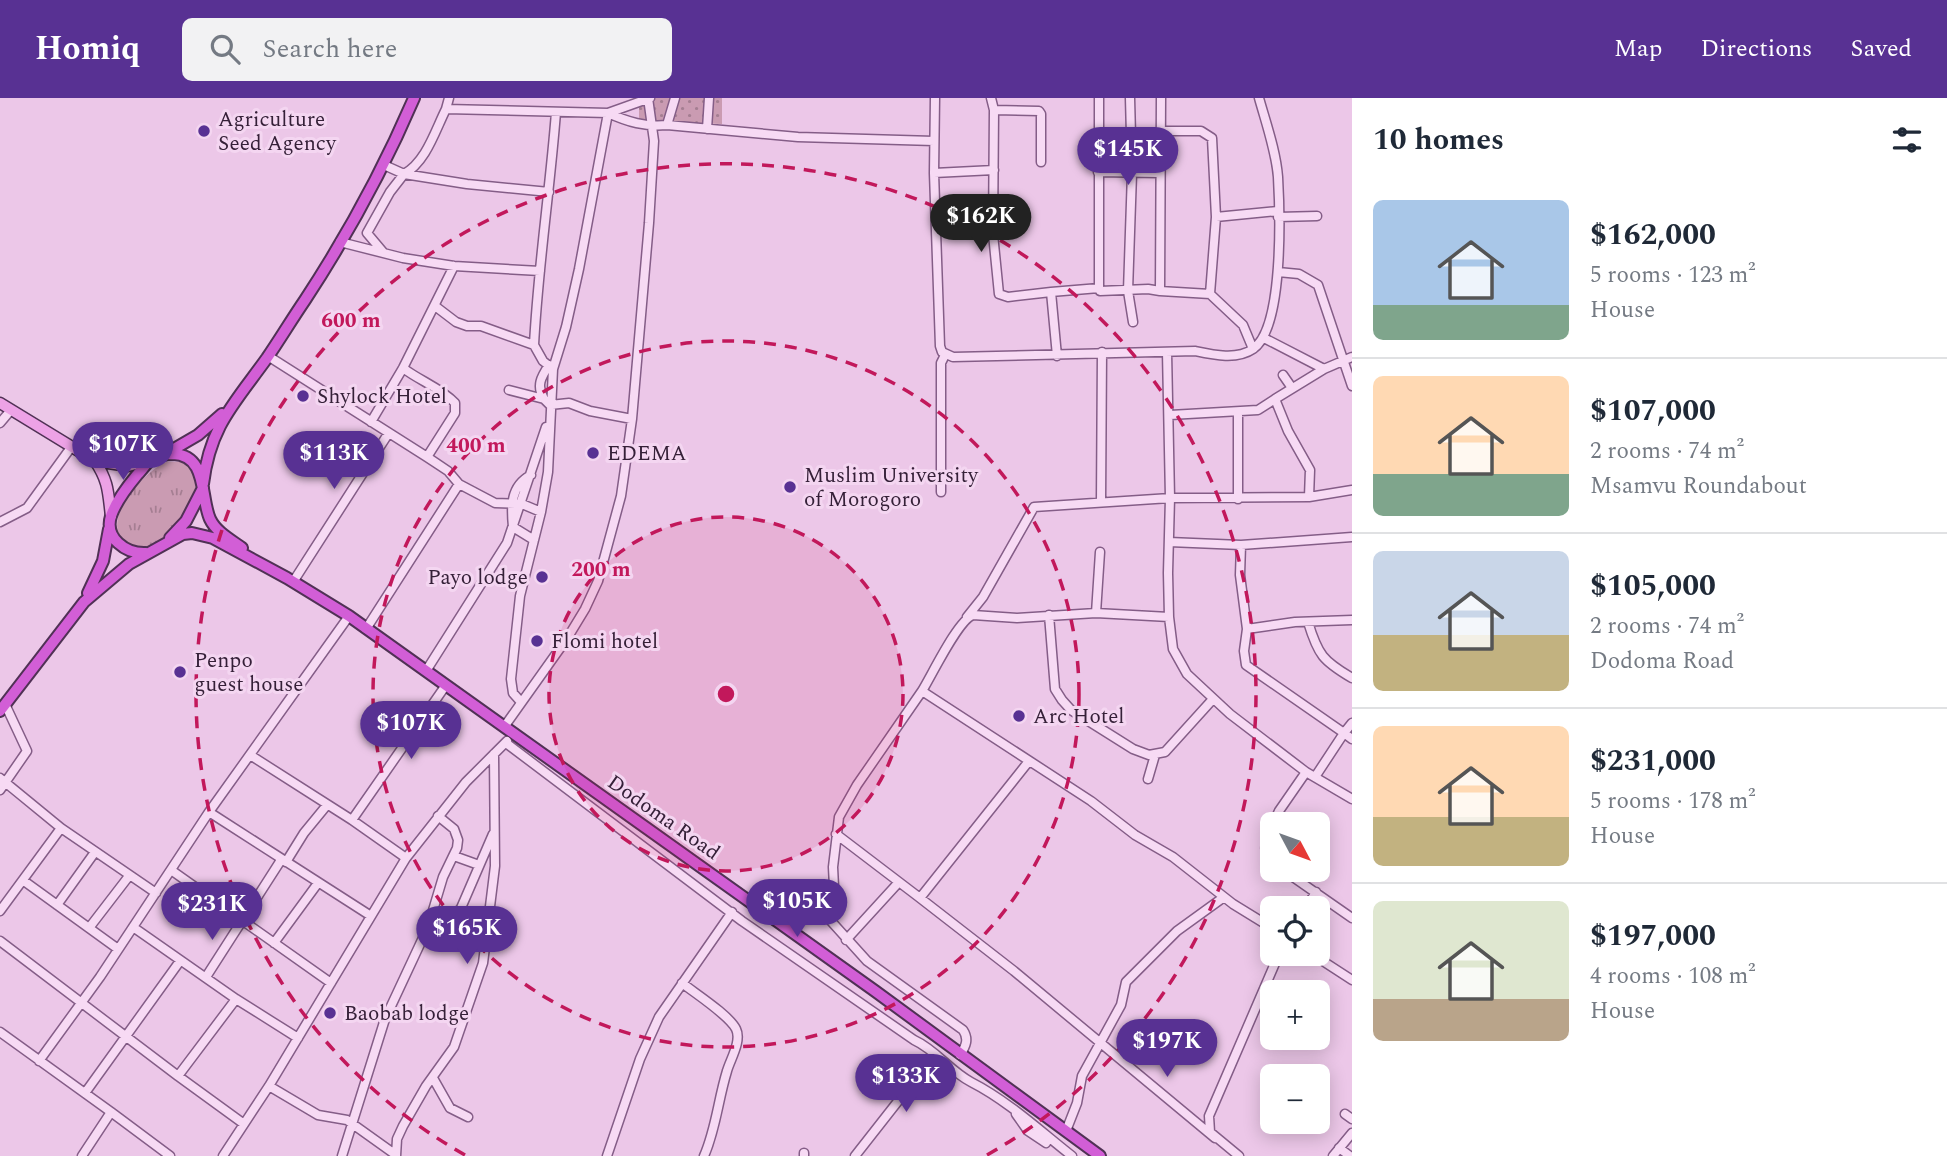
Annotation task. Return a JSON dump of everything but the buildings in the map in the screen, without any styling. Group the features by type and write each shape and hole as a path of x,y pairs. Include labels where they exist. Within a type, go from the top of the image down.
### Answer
{"highway":[{"path":"83,602 103,561 111,520 124,491 155,458 198,435 229,407 268,356 340,242 384,165 414,98"},
{"path":"2,707 83,602 115,574 160,547 186,521 203,486 209,447 229,407"},
{"path":"155,458 175,454 188,459 197,467 203,486"},
{"name":"Dodoma Road","path":"203,486 210,519 218,529 268,567"},
{"path":"111,520 114,537 122,547 136,553 149,553"},
{"name":"Dodoma Road","path":"160,547 183,534 205,535 268,567 349,617 1100,1156"}],"main road":[{"path":"0,403 95,461 128,466 155,458"},
{"path":"95,461 109,490 111,520"}],"street":[{"path":"383,252 367,233 390,192 404,174 413,169 422,158 450,98"},
{"path":"446,109 608,113 648,98 654,126 649,223 632,419 621,496 598,581 568,637 504,727"},
{"path":"667,125 675,98"},
{"path":"707,129 709,98"},
{"path":"935,98 934,173 940,346 946,355 953,357 1195,351 1219,356 1235,355 1253,349 1265,338 1278,272 1278,175 1259,98"},
{"path":"991,98 994,110 993,234 999,294 1008,297 1099,288 1100,291 1148,289 1210,294 1243,325 1253,349"},
{"path":"1099,98 1099,288"},
{"path":"1130,98 1132,173 1128,291 1133,322"},
{"path":"1160,291 1161,98"},
{"path":"994,110 1039,111 1041,162"},
{"path":"534,345 542,230 549,192 556,112"},
{"path":"608,113 628,122 654,126 798,137 934,141"},
{"path":"521,702 513,693 511,679 520,596 548,472 550,416 547,402 551,367 566,327 579,270 608,113"},
{"path":"1160,131 1201,131 1211,135 1216,217 1210,294"},
{"path":"384,165 404,174 467,184 549,192"},
{"path":"934,173 994,170"},
{"path":"1098,172 1160,173"},
{"path":"1216,217 1278,214 1317,216"},
{"path":"340,242 454,266 540,271"},
{"path":"371,422 403,368 454,266"},
{"path":"1278,272 1299,274 1318,285 1348,358 1352,386"},
{"path":"1051,292 1057,356"},
{"path":"435,306 456,322 467,326 481,326 534,345 551,367"},
{"path":"1265,338 1324,369"},
{"path":"1101,501 1102,352"},
{"path":"1167,352 1170,415 1169,617 1173,649 1186,674 1213,699 1306,772 1352,799"},
{"path":"941,492 941,363 946,355"},
{"path":"268,356 427,457 447,471 459,484 495,503 522,504 541,512"},
{"path":"1170,415 1258,410 1324,369 1348,358"},
{"path":"547,402 539,392 540,379 551,367"},
{"path":"403,368 444,392 456,403 455,413 427,457"},
{"path":"1283,375 1292,388"},
{"path":"509,390 547,402 569,403 590,411 632,419"},
{"path":"1275,399 1288,431 1310,470 1309,497"},
{"path":"0,423 12,410"},
{"path":"1237,499 1238,413"},
{"path":"426,671 507,543 550,416"},
{"path":"293,582 388,433"},
{"path":"0,522 27,508 72,446"},
{"path":"513,527 511,503 517,488 531,475"},
{"path":"366,629 459,484"},
{"path":"960,1055 966,1045 967,1035 963,1030 867,961 830,920 835,880 833,867 836,834 839,817 846,802 922,691 958,627 983,597 1034,506 1170,498 1309,497 1352,489"},
{"path":"513,527 534,540"},
{"path":"1170,542 1241,545 1352,537"},
{"path":"1241,545 1240,575 1247,629 1244,651 1247,665 1352,739"},
{"path":"1096,613 1100,552"},
{"path":"967,617 1017,618 1096,613 1169,617"},
{"path":"1049,615 1055,689 1071,710 1124,744 1142,753 1155,755 1165,752 1213,699"},
{"path":"39,1060 134,927 209,812 349,617"},
{"path":"1247,629 1352,620"},
{"path":"1308,622 1320,654 1352,678"},
{"path":"352,820 446,685"},
{"path":"922,691 1091,801 1135,835 1173,857 1224,897 1260,920"},
{"path":"0,790 3,779 27,751 2,707"},
{"path":"1315,777 1352,723"},
{"path":"223,1156 269,1086 406,858 466,782 514,734"},
{"path":"506,743 732,912 972,1082 1013,1108 1072,1156"},
{"path":"397,1156 398,1135 458,1038 483,963 495,869 494,754"},
{"path":"250,755 406,858"},
{"path":"1148,779 1155,755"},
{"path":"920,898 1029,761"},
{"path":"1279,812 1306,772"},
{"path":"3,779 61,828 156,893"},
{"path":"206,977 283,861 327,805"},
{"path":"209,812 371,916"},
{"path":"342,1156 383,1026 432,916 443,877 454,856 458,840 454,830 438,816"},
{"path":"0,911 61,828"},
{"path":"419,943 443,927 461,908 495,828"},
{"path":"836,834 1100,1042 1238,1156"},
{"path":"57,905 95,852"},
{"path":"454,856 479,865"},
{"path":"171,870 331,983"},
{"path":"89,928 129,876"},
{"path":"24,881 118,948"},
{"path":"846,940 899,882"},
{"path":"1301,882 1352,918"},
{"path":"274,943 318,883"},
{"path":"1314,896 1316,892"},
{"path":"1066,1132 1077,1103 1082,1076 1121,1006 1126,982 1177,931 1224,897"},
{"path":"607,1156 640,1059 659,1017 732,912"},
{"path":"134,927 236,999 298,1038"},
{"path":"0,941 244,1124"},
{"path":"85,1093 180,961"},
{"path":"1215,1138 1209,1128 1209,1116 1274,966"},
{"path":"1330,966 1352,980"},
{"path":"682,983 736,1027 739,1037 726,1073 712,1138 704,1156"},
{"path":"177,1076 236,999"},
{"path":"0,1032 170,1156"},
{"path":"855,1156 935,1054"},
{"path":"433,1078 450,1108 468,1117"},
{"path":"269,1086 318,1115 340,1118 352,1123 397,1156"},
{"path":"1013,1108 1028,1131 1046,1143"},
{"path":"82,1156 111,1112"},
{"path":"1333,1156 1352,1133"},
{"path":"1339,1148 1350,1156"}],"green space":[{"path":"639,98 722,98 722,124 639,122"},
{"path":"166,462 180,462 191,467 197,483 194,498 181,519 164,538 144,548 133,548 118,532 120,512 140,482"}],"place":[{"name":"Agriculture Seed Agency","path":"204,131"},
{"name":"Shylock Hotel","path":"303,396"},
{"name":"EDEMA","path":"593,453"},
{"name":"Muslim University of Morogoro","path":"790,487"},
{"name":"Payo lodge","path":"542,577"},
{"name":"Flomi hotel","path":"537,641"},
{"name":"Penpo guest house","path":"180,672"},
{"name":"Arc Hotel","path":"1019,716"},
{"name":"Baobab lodge","path":"330,1013"}]}
